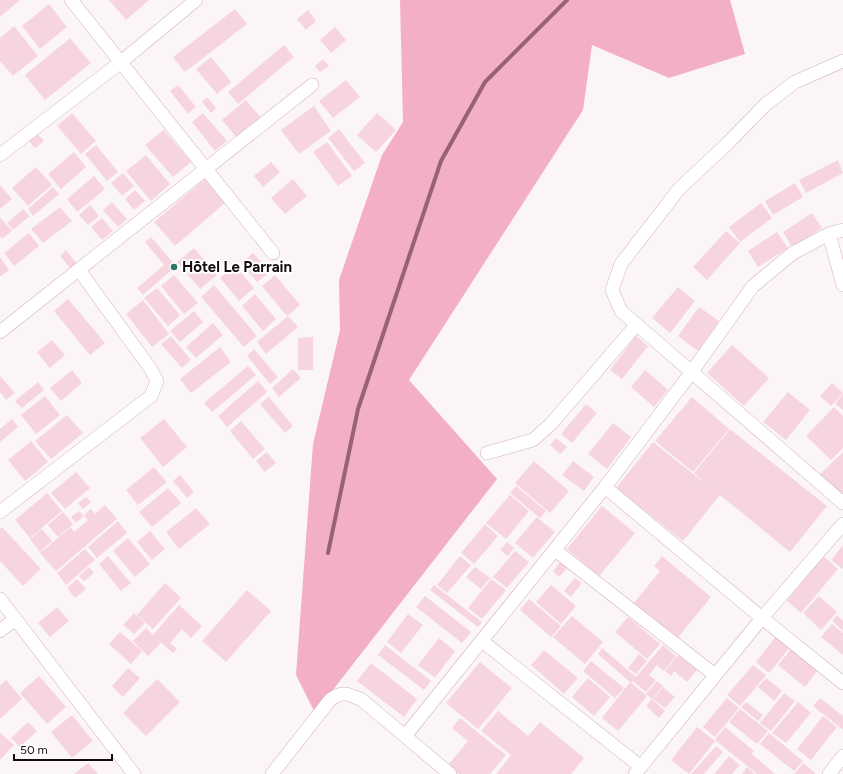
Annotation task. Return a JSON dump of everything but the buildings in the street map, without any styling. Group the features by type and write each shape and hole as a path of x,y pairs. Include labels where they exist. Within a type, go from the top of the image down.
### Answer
{"street":[{"path":"71,0 274,254"},
{"path":"0,156 121,62 196,0"},
{"path":"843,62 832,65 796,82 766,104 728,143 679,189 621,264 612,290 621,311 843,503"},
{"path":"0,332 312,85"},
{"path":"405,736 556,550 605,487 691,373 753,286 793,253 829,234 843,230"},
{"path":"829,234 843,285"},
{"path":"0,512 151,396 157,381 150,368 79,270"},
{"path":"487,453 533,440 551,424 636,324"},
{"path":"605,487 762,618 843,683"},
{"path":"482,641 638,770 762,618 843,524"},
{"path":"556,550 715,675"},
{"path":"0,599 134,774"},
{"path":"0,631 15,619"},
{"path":"272,774 330,700 337,694 347,693 362,700 450,774"},
{"path":"829,774 843,756"}],"shaded area":[{"path":"400,0 730,0 745,54 669,78 592,45 583,110 409,380 497,479 315,713 296,675 313,444 340,330 339,280 382,155 403,122"}],"waterway":[{"path":"328,553 358,409 441,161 485,82 567,0"}],"place":[{"name":"Hôtel Le Parrain","path":"174,267"}]}
